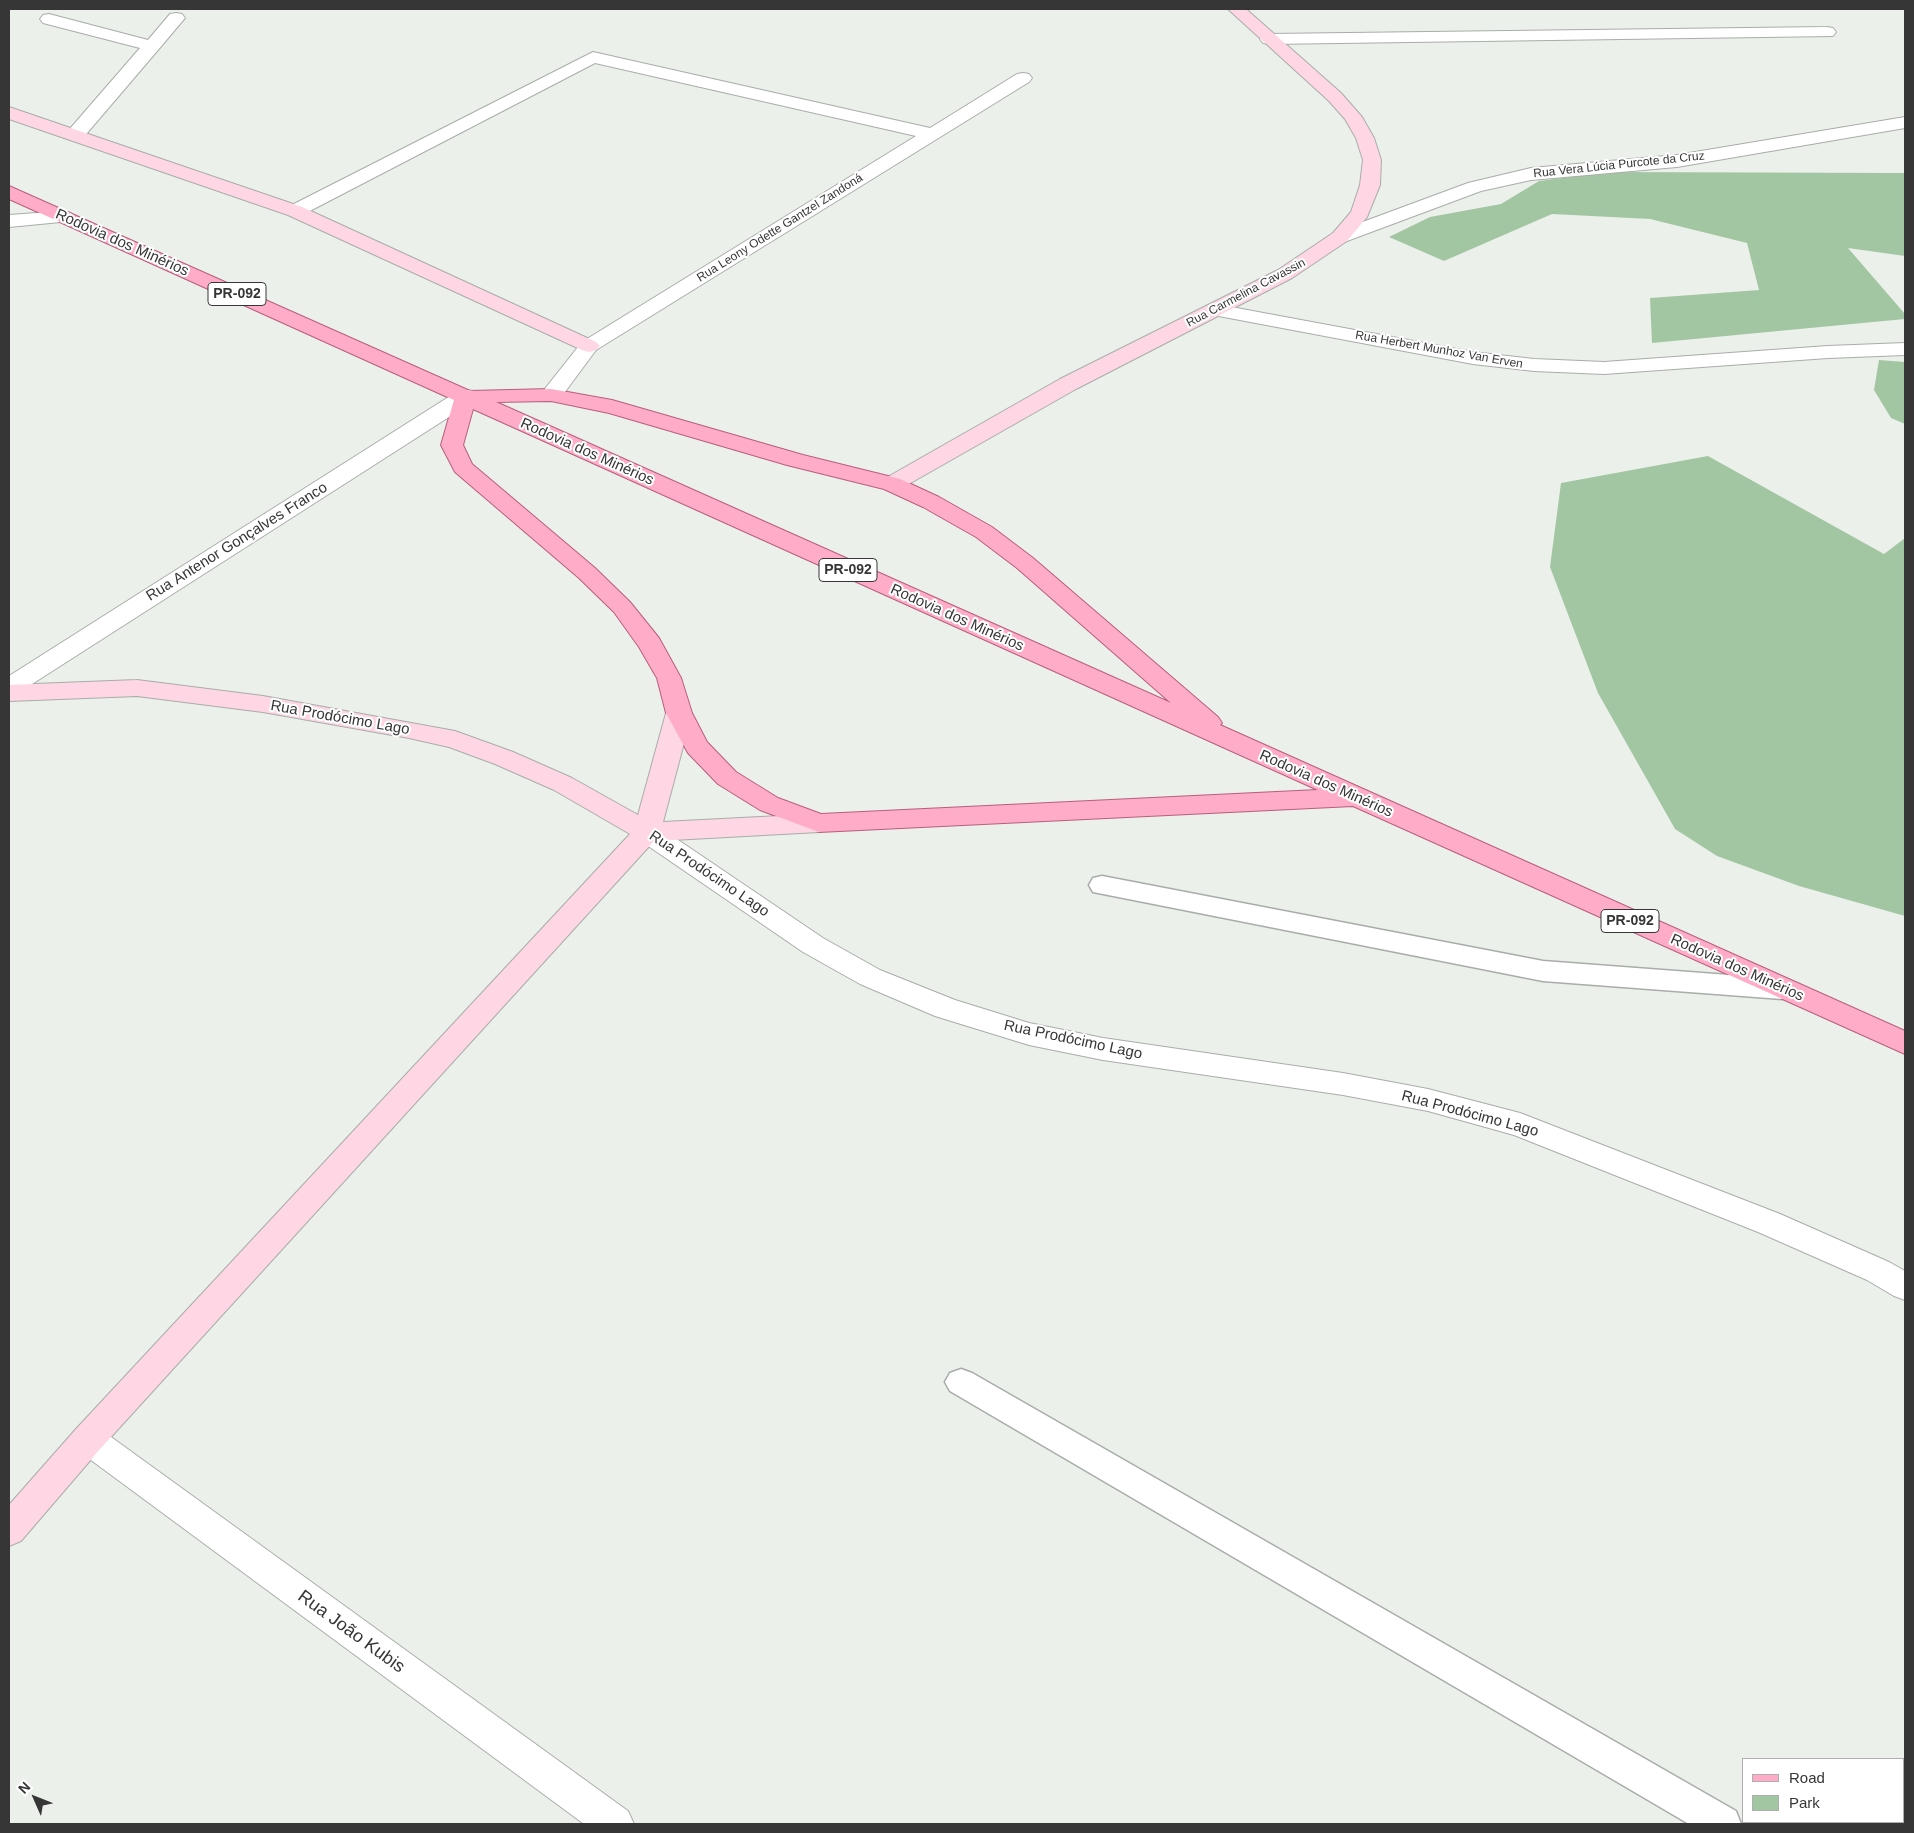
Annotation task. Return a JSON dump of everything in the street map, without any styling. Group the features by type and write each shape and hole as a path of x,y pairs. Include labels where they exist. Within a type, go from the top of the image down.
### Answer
{"main road":[{"name":"Rua Carmelina Cavassin","path":"892,484 1068,384 1285,274 1340,238 1360,213 1370,185 1372,160 1365,138 1353,117 1335,97 1236,9"},
{"path":"9,113 295,211 589,346"},
{"name":"Rodovia dos Minérios","path":"9,192 1905,1043"},
{"path":"819,823 769,804 727,778 697,747 679,713 669,678 650,644 622,607 587,573 463,467 452,445 466,396 551,395 638,413 777,456 892,484 932,502 997,543 1024,564 1231,742"},
{"name":"Rua Prodócimo Lago","path":"9,693 68,688 137,688 185,693 263,704 455,740 521,765 563,784 647,832"},
{"path":"9,1530 88,1439 647,832 679,713"},
{"path":"647,832 1356,797"}],"street":[{"path":"75,135 176,18"},
{"path":"49,19 152,46"},
{"path":"1269,38 1827,32"},
{"path":"295,211 593,57 933,134"},
{"name":"Rua Leony Odette Gantzel Zandoná","path":"551,395 589,346 1023,78"},
{"name":"Rua Vera Lúcia Purcote da Cruz","path":"1340,238 1475,187 1531,174 1677,161 1905,122"},
{"path":"9,221 64,217"},
{"name":"Rua Herbert Munhoz Van Erven","path":"1215,310 1473,358 1534,365 1604,368 1828,352 1905,349"},
{"name":"Rua Antenor Gonçalves Franco","path":"9,687 466,396"},
{"name":"Rua Prodócimo Lago","path":"647,832 813,945 870,978 945,1008 1030,1034 1103,1049 1343,1084 1428,1100 1520,1125 1769,1223 1878,1271 1905,1287"},
{"name":"Rua João Kubis","path":"88,1439 614,1824"}],"lane":[{"path":"1102,885 1543,971 1782,989"},
{"path":"961,1382 1723,1824"}],"green space":[{"path":"1609,172 1905,173 1905,256 1848,248 1905,314 1905,319 1652,343 1650,298 1759,290 1747,243 1650,219 1552,214 1444,261 1389,237 1430,217 1501,204 1539,181"},
{"path":"1879,360 1905,362 1905,424 1891,418 1874,390"},
{"path":"1708,456 1884,554 1905,538 1905,916 1799,886 1717,856 1675,829 1598,693 1550,567 1561,483"}]}
